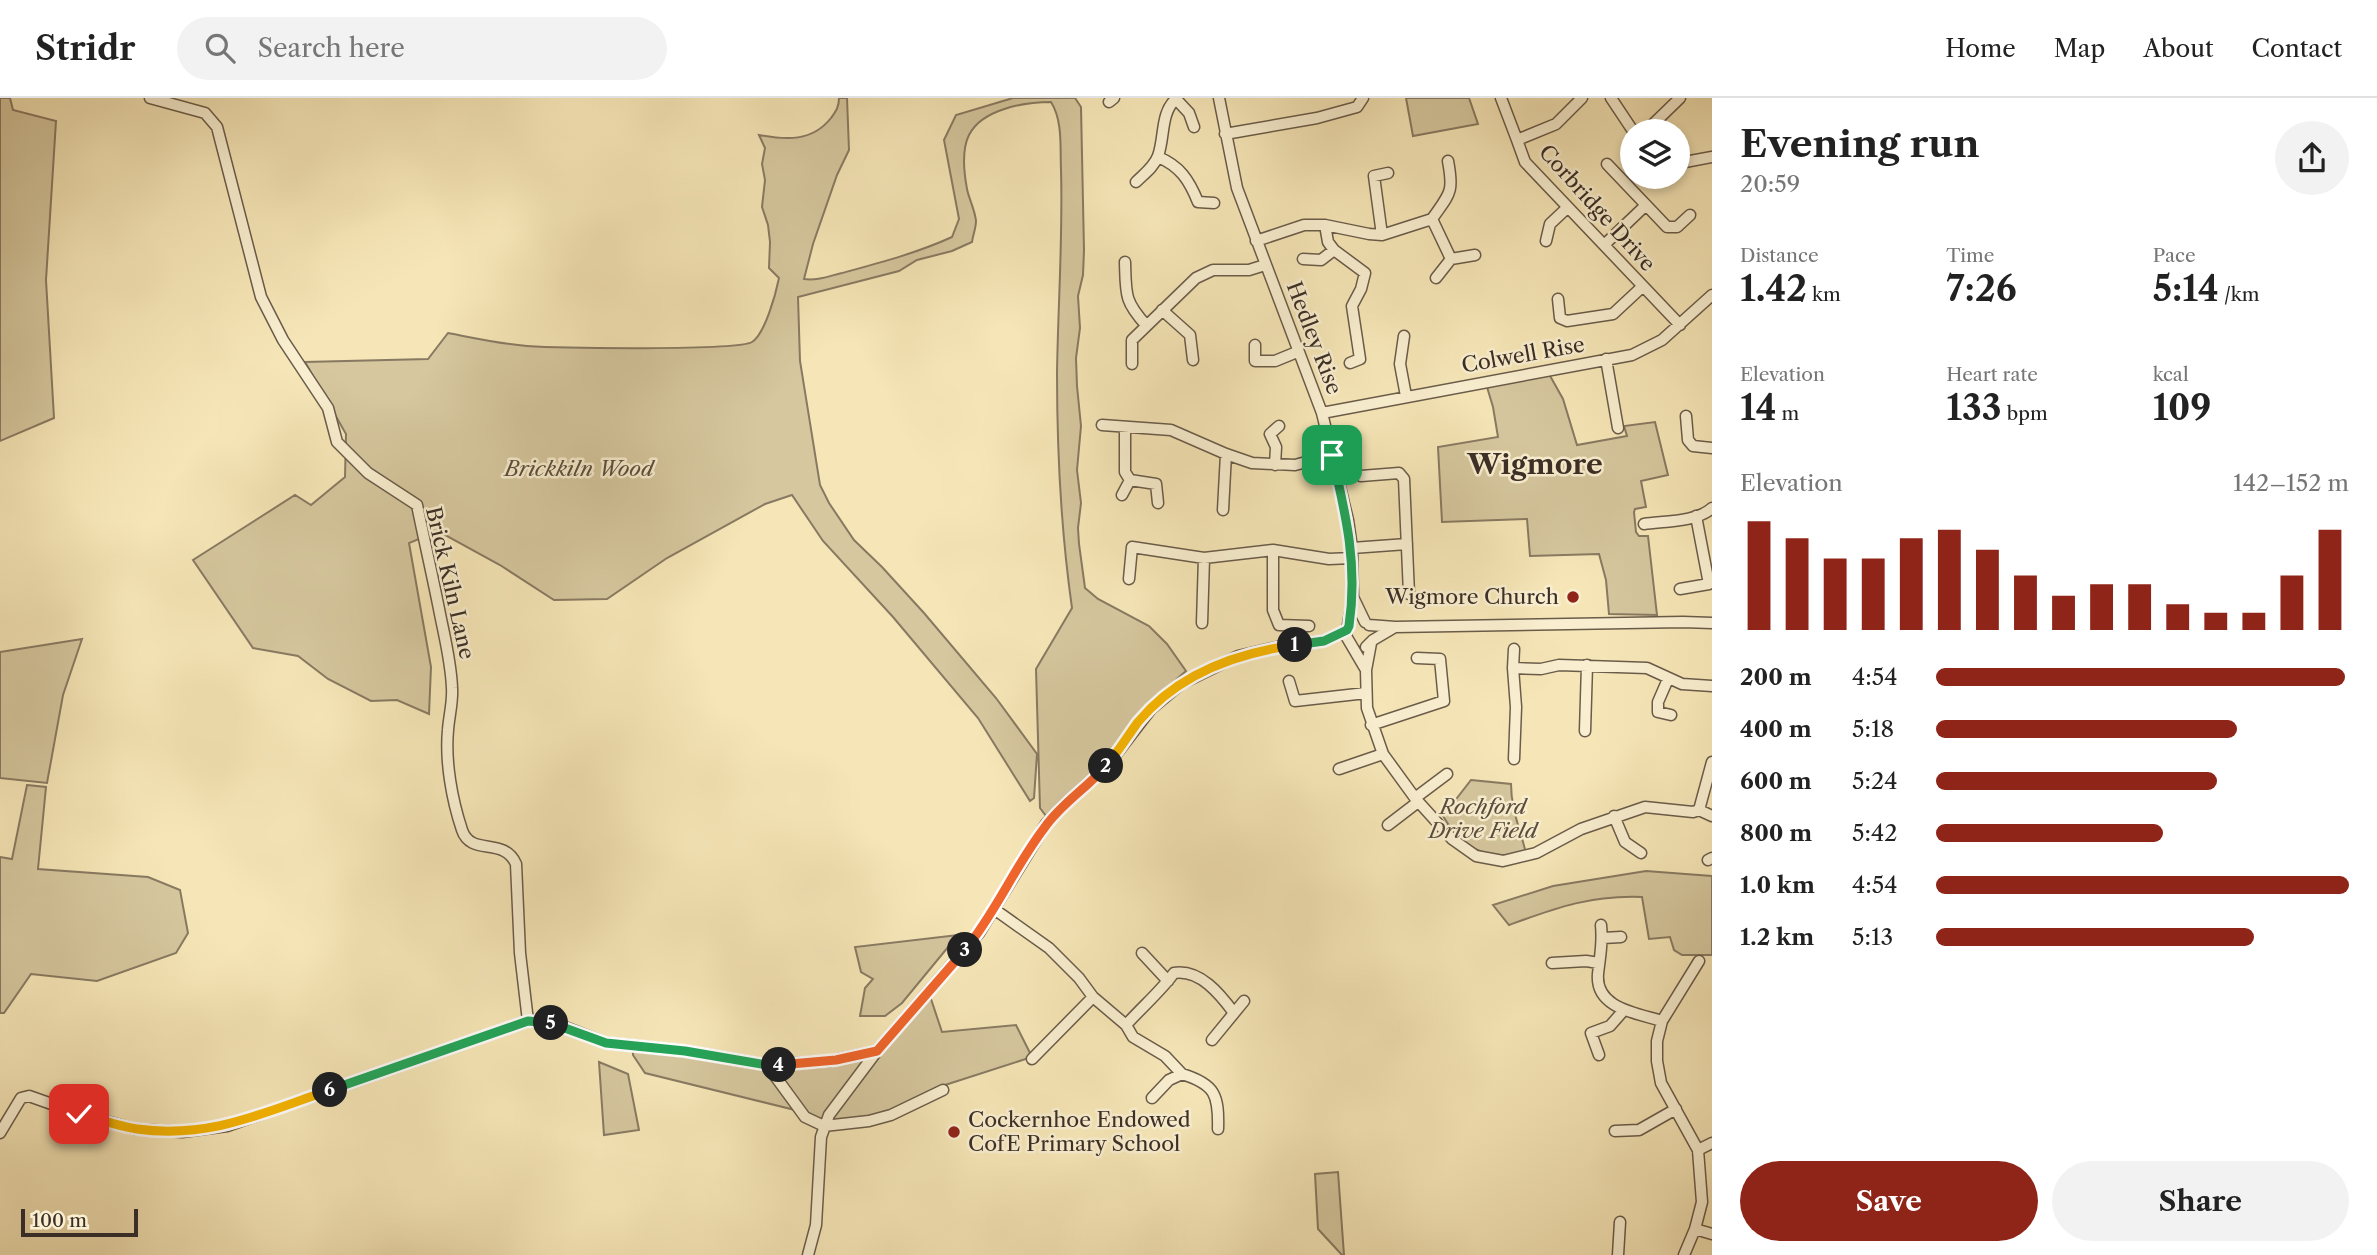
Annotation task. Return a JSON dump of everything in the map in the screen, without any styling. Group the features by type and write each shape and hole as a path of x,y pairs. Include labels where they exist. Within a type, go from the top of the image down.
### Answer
{"street":[{"name":"Brick Kiln Lane","path":"150,98 205,113 217,127 261,297 283,340 328,408 337,442 368,474 417,505 449,656 452,688 448,755 455,798 466,838 471,843 505,850 516,864 520,953 528,1021"},
{"name":"Hedley Rise","path":"1219,98 1224,134 1237,188 1322,413 1352,553 1353,597 1348,628"},
{"path":"1224,134 1317,118 1357,107 1363,98"},
{"path":"1501,98 1517,140"},
{"name":"Corbridge Drive","path":"1582,98 1556,124 1517,140 1525,162 1680,325"},
{"path":"1611,98 1625,119"},
{"path":"1658,119 1680,98"},
{"path":"1136,181 1149,171 1158,157 1171,100 1189,113 1194,127"},
{"path":"1158,157 1173,163 1190,181 1198,202 1214,203"},
{"path":"1690,161 1712,158"},
{"path":"1256,241 1304,225 1325,225 1382,235 1432,219 1451,192 1448,161"},
{"path":"1607,164 1667,227 1678,227 1689,215"},
{"path":"1382,235 1374,176 1388,173"},
{"path":"1604,245 1645,206"},
{"path":"1546,241 1550,224 1567,208"},
{"path":"1432,219 1451,260"},
{"path":"1325,225 1328,242 1334,250 1365,273 1361,289 1352,306 1360,359 1350,363"},
{"path":"1303,259 1321,260 1334,250"},
{"path":"1436,278 1451,260 1475,255"},
{"path":"1125,262 1128,300 1131,308 1146,325"},
{"path":"1132,364 1132,340 1196,278 1213,270 1250,270 1265,265"},
{"path":"1558,299 1560,318 1567,321 1613,314 1642,287"},
{"name":"Colwell Rise","path":"1322,413 1632,355 1662,340 1712,295"},
{"path":"1163,310 1190,335 1193,360"},
{"path":"1404,336 1400,364 1406,396"},
{"path":"1255,345 1255,361 1275,361 1297,352"},
{"path":"1606,359 1619,428"},
{"path":"1686,416 1688,440 1693,446 1712,448"},
{"path":"1102,425 1171,430 1252,463 1295,465 1332,455"},
{"path":"1125,427 1125,472 1130,480 1156,484 1158,503"},
{"path":"1259,430 1275,430 1275,465"},
{"path":"1223,510 1226,454"},
{"path":"1361,476 1399,473 1405,479 1409,594"},
{"path":"1122,495 1130,480"},
{"path":"1644,524 1696,516 1712,508"},
{"path":"1681,589 1709,584 1696,516"},
{"path":"1129,579 1132,547 1204,558 1273,550 1329,559 1407,544"},
{"path":"1273,550 1273,610 1279,625 1309,626"},
{"path":"1202,623 1204,558"},
{"name":"Hedley Rise","path":"1353,597 1367,624"},
{"path":"1324,641 1356,622 1395,627 1712,623"},
{"path":"1367,624 1373,632 1366,670 1366,693 1371,725 1383,754 1416,800 1452,839 1476,856 1503,861 1536,853 1581,829 1644,807 1693,812 1699,810 1712,816"},
{"path":"808,1255 816,1225 824,1125 877,1051 967,949 1046,824 1107,765 1151,709 1165,695 1191,678 1238,656 1277,647 1324,641 1365,648 1395,627"},
{"path":"1348,628 1346,636 1366,670"},
{"path":"1514,649 1514,759"},
{"path":"1371,725 1444,701 1440,659 1417,658"},
{"path":"1513,668 1587,665 1647,668 1682,684 1712,686"},
{"path":"1586,731 1587,665"},
{"path":"1668,679 1658,702 1658,712 1671,715"},
{"path":"1289,681 1296,701 1366,693"},
{"path":"1339,769 1383,754"},
{"path":"1699,810 1712,762"},
{"path":"1388,825 1447,774"},
{"path":"1614,816 1625,842 1641,853"},
{"path":"994,909 1049,948 1093,997 1126,1026 1133,1037 1165,1056 1182,1074 1207,1084 1219,1105 1219,1129"},
{"path":"1601,925 1603,939 1597,978 1600,992 1608,1001 1624,1010 1662,1021"},
{"path":"1603,939 1621,937"},
{"path":"1142,953 1168,981"},
{"path":"1684,1255 1702,1202 1698,1150 1661,1083 1657,1041 1662,1021 1699,961"},
{"path":"1552,963 1600,963"},
{"path":"1126,1026 1174,973 1184,971 1202,979 1221,996 1234,1013"},
{"path":"1032,1059 1093,997"},
{"path":"1212,1040 1244,1001"},
{"path":"1599,1055 1591,1033 1609,1026 1624,1010"},
{"path":"0,1133 21,1098 29,1096 79,1114 135,1129 182,1132 227,1126 528,1021 560,1025 606,1043 685,1051 767,1065 836,1060 877,1051"},
{"path":"767,1065 805,1117 824,1125 869,1121 891,1115 943,1090"},
{"path":"1152,1098 1169,1080 1182,1074"},
{"path":"1615,1131 1639,1130 1676,1109"},
{"path":"1698,1150 1712,1143"},
{"path":"1618,1255 1620,1222"},
{"path":"1695,1229 1712,1234"}],"green space":[{"path":"0,98 10,98 13,110 56,121 46,280 54,418 0,441"},
{"name":"Brickkiln Wood","path":"839,98 847,98 849,150 837,175 804,279 823,278 870,265 912,253 952,237 959,219 944,140 956,115 1013,98 1075,98 1081,107 1084,250 1083,275 1078,296 1080,328 1076,358 1081,426 1077,470 1081,503 1078,528 1085,588 1098,599 1149,626 1167,644 1186,671 1154,699 1107,759 1046,816 1040,808 1036,669 1072,608 1062,521 1058,432 1061,144 1055,109 1051,102 1017,106 994,113 975,126 969,135 964,162 967,189 976,221 972,242 952,251 917,260 899,271 798,297 800,361 820,485 854,540 924,613 996,698 1037,754 1034,798 1030,801 978,718 893,617 823,541 792,495 765,504 667,558 607,599 554,600 500,565 438,531 409,543 431,667 429,714 397,700 371,701 328,679 298,656 253,648 193,560 295,495 311,505 345,477 346,434 305,362 428,359 448,333 507,344 544,347 682,348 752,342 765,322 779,278 769,268 770,242 762,207 765,180 762,164 765,148 759,135 789,138 816,131 833,116"},
{"path":"1406,98 1469,98 1478,124 1413,136"},
{"path":"1549,374 1563,399 1577,445 1627,436 1624,426 1655,422 1668,475 1641,481 1646,507 1635,509 1634,512 1636,532 1639,536 1648,536 1657,615 1609,614 1606,580 1599,554 1530,556 1527,519 1442,522 1438,447 1498,437 1487,387"},
{"path":"82,639 63,695 47,783 0,778 0,652"},
{"name":"Rochford Drive Field","path":"1471,780 1511,784 1514,810 1526,853 1488,854 1468,845 1451,828 1443,816"},
{"path":"27,785 46,787 38,869 148,877 180,890 188,933 176,953 97,981 31,974 4,1013 0,1013 0,857 12,859"},
{"path":"1646,871 1712,876 1712,955 1682,955 1674,950 1670,937 1649,939 1642,897 1589,900 1509,925 1493,905 1553,886"},
{"path":"958,935 902,1003 885,1016 860,1016 865,988 873,979 861,972 855,947"},
{"path":"930,996 942,1032 1016,1025 1032,1057 942,1086 889,1112 847,1120 821,1120 803,1112 645,1073 633,1055 633,1051 642,1050 755,1066 860,1059"},
{"path":"599,1062 628,1074 639,1130 604,1135"},
{"path":"1338,1172 1344,1255 1318,1229 1315,1174"}],"place":[{"name":"Wigmore Church","path":"1573,597"},
{"name":"Cockernhoe Endowed CofE Primary School","path":"954,1132"}],"district":[{"name":"Wigmore","path":"1535,464"}],"route":[{"path":"79,1114 135,1129 182,1132 227,1126 528,1021 560,1025 606,1043 685,1051 767,1065 836,1060 877,1051 979,933 1046,824 1095,779 1138,723 1165,695 1199,673 1238,656 1277,647 1324,641 1347,630 1353,597 1352,548 1332,455"}]}
